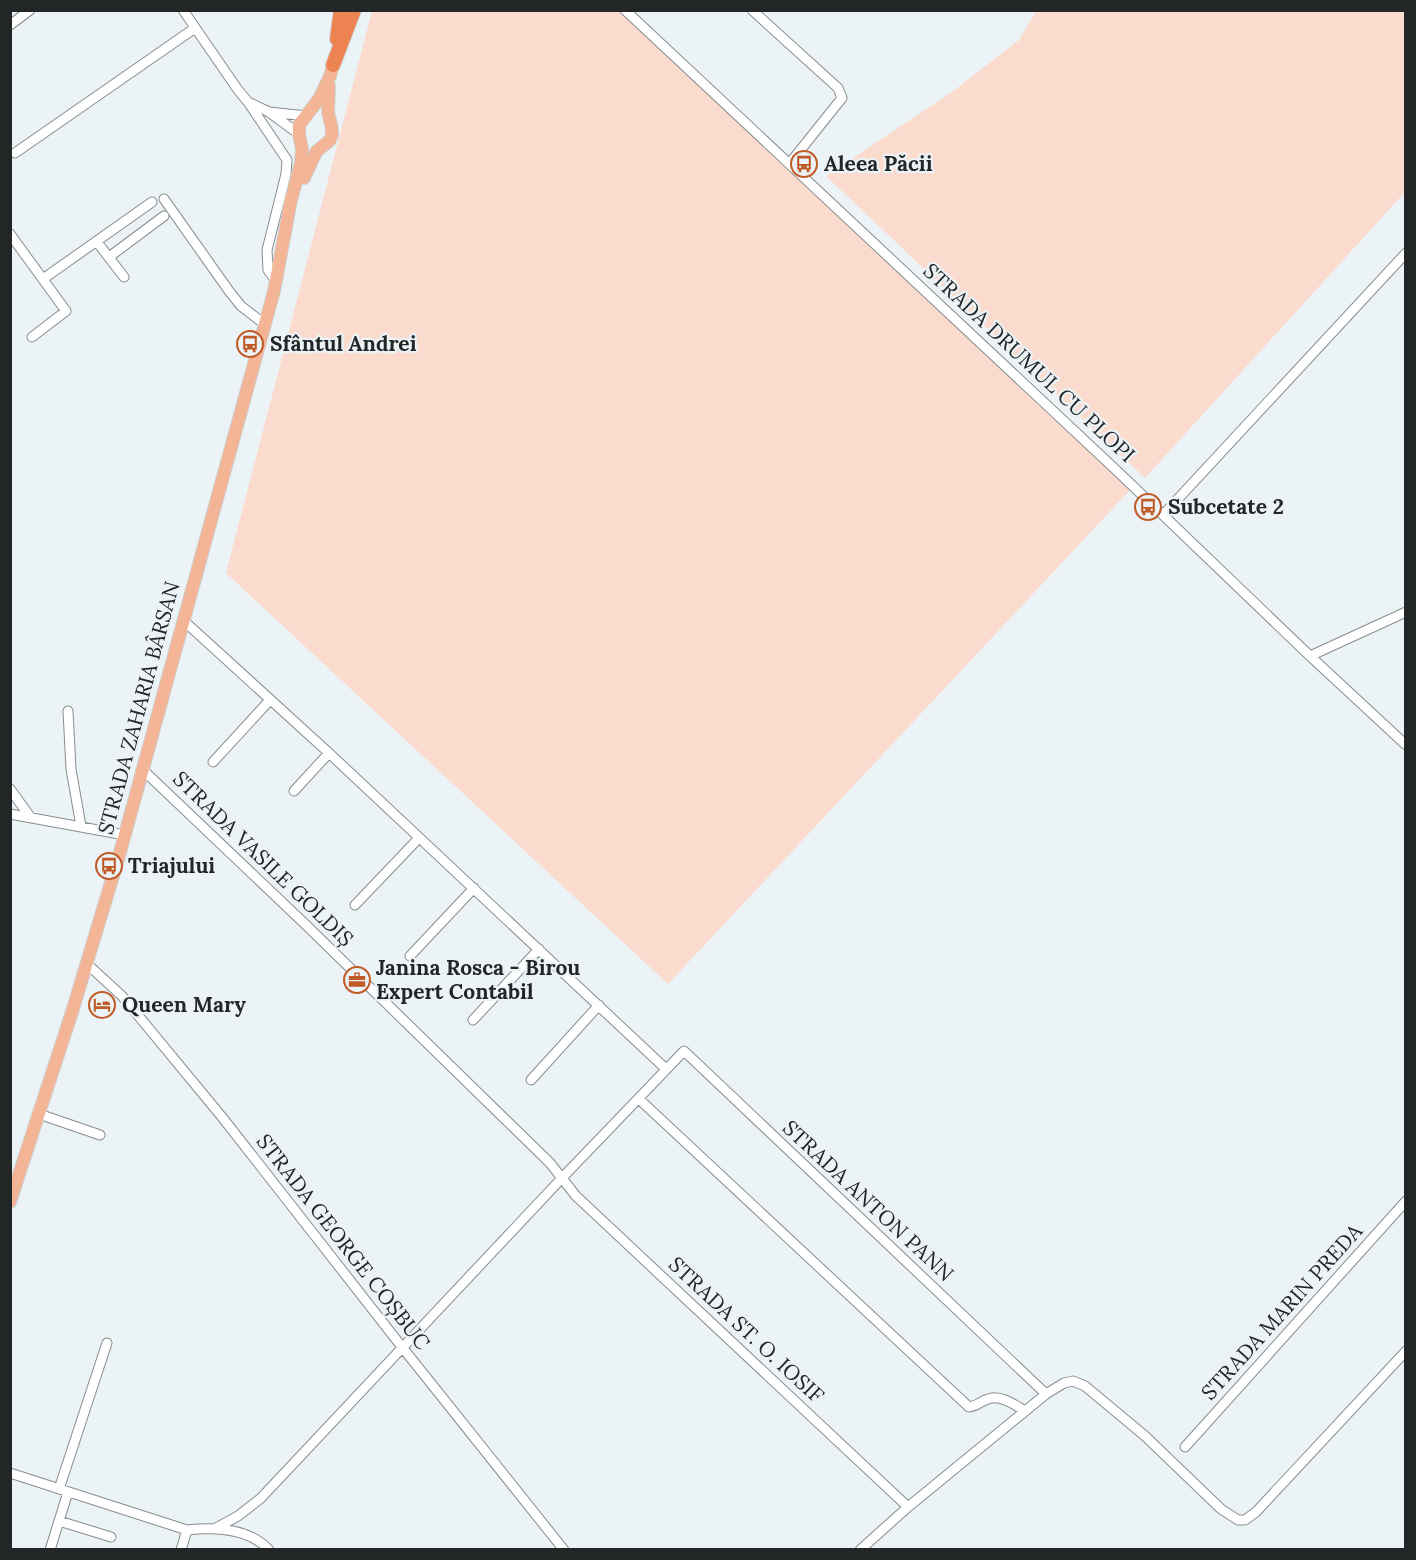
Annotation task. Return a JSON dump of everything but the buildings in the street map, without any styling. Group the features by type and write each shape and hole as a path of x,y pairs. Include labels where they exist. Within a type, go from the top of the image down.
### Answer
{"highway":[{"path":"332,70 341,10"},
{"path":"332,70 354,10"}],"main road":[{"path":"287,220 301,163 301,122 319,99 332,70 348,10"},
{"path":"328,119 332,70"},
{"path":"300,137 312,147 326,144 332,135 328,119 321,114 308,115"},
{"path":"287,220 307,168 321,146"},
{"name":"STRADA ZAHARIA BÂRSAN","path":"10,1202 125,834 276,281 287,220"}],"street":[{"path":"10,25 30,10"},
{"path":"183,10 287,160 286,174 267,250 268,270 276,281"},
{"name":"STRADA DRUMUL CU PLOPI","path":"625,10 1406,745"},
{"path":"752,10 838,88 842,98 790,163"},
{"path":"15,153 195,28"},
{"path":"248,102 269,112 300,137"},
{"path":"269,112 308,115"},
{"path":"164,199 229,291 241,306 263,323"},
{"path":"43,279 152,201"},
{"path":"109,257 165,216"},
{"path":"10,234 66,311 32,337"},
{"path":"97,242 124,277"},
{"path":"1163,515 1406,253"},
{"path":"1310,656 1406,612"},
{"path":"184,621 329,753 666,1069 261,1498 238,1516 216,1528"},
{"path":"213,762 270,700"},
{"path":"68,711 71,769 81,826"},
{"path":"294,791 329,753"},
{"name":"STRADA VASILE GOLDIȘ","path":"143,770 306,925 550,1163 562,1178"},
{"path":"10,789 31,818"},
{"path":"11,816 125,834"},
{"path":"355,905 419,838"},
{"path":"410,956 474,888"},
{"path":"473,1020 538,949"},
{"name":"STRADA GEORGE COȘBUC","path":"86,963 122,996 207,1099 564,1550"},
{"path":"531,1080 599,1005"},
{"name":"STRADA ANTON PANN","path":"666,1069 684,1051 1046,1394"},
{"path":"639,1099 969,1407 989,1398 995,1398 1025,1411"},
{"path":"39,1114 100,1135"},
{"name":"STRADA ST. O. IOSIF","path":"562,1178 584,1203 908,1506"},
{"name":"STRADA MARIN PREDA","path":"1185,1447 1406,1201"},
{"path":"50,1550 59,1521 64,1490 107,1343"},
{"path":"860,1550 908,1506 1046,1394 1064,1383 1073,1382 1085,1386 1145,1436 1221,1509 1238,1520 1245,1520 1256,1512 1406,1350"},
{"path":"10,1473 187,1530 216,1528 247,1535 261,1541 269,1550"},
{"path":"59,1521 111,1537"},
{"path":"181,1550 187,1530"}],"shaded area":[{"path":"1037,10 1405,11 1405,192 1145,478 826,176 952,92 1019,40"},
{"path":"372,11 626,11 1130,490 668,984 226,573"}],"place":[{"name":"Aleea Păcii","path":"804,164"},
{"name":"Sfântul Andrei","path":"250,344"},
{"name":"Subcetate 2","path":"1148,507"},
{"name":"Triajului","path":"109,866"},
{"name":"Janina Rosca - Birou Expert Contabil","path":"357,980"},
{"name":"Queen Mary","path":"102,1005"}]}
